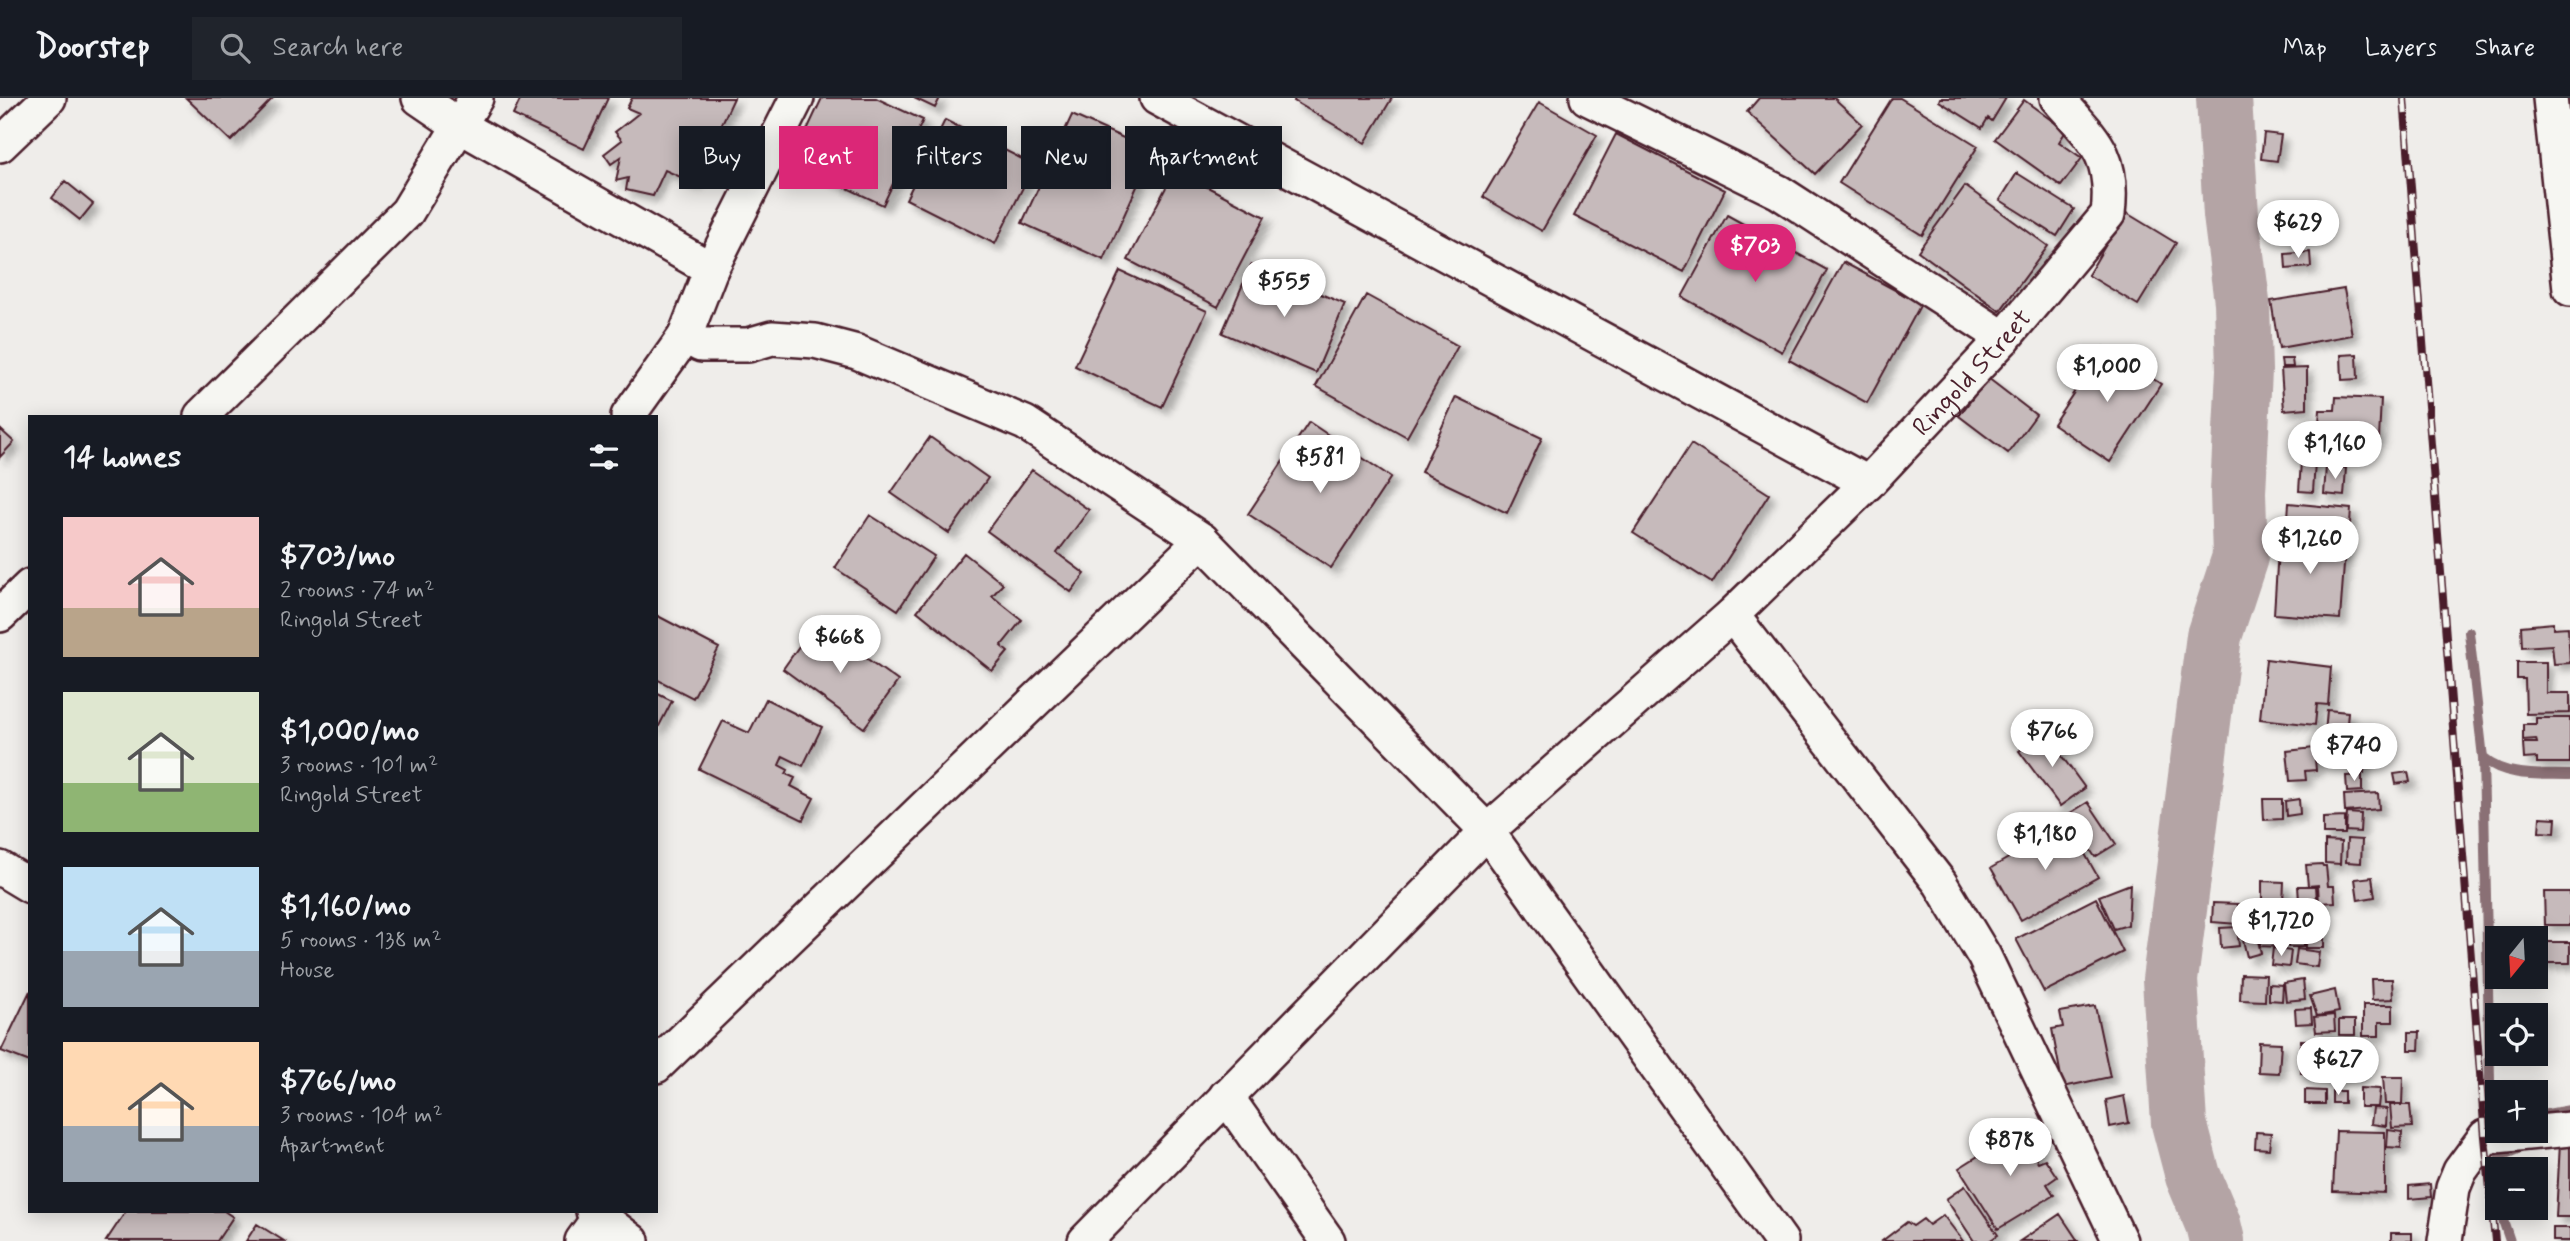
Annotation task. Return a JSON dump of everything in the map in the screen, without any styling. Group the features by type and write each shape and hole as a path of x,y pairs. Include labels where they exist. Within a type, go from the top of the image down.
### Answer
{"street":[{"path":"0,145 49,98"},
{"path":"419,98 468,112 710,269"},
{"path":"629,415 685,336 710,269 797,98"},
{"path":"1157,98 1868,483"},
{"path":"1587,98 1779,192 2004,338"},
{"name":"Ringold Street","path":"1085,1241 1487,831 1732,615 1868,483 2004,338 2108,214 2111,191 2107,165 2096,142 2057,98"},
{"path":"2550,98 2570,289"},
{"path":"202,415 407,212 468,112"},
{"path":"685,336 701,345 748,345 772,338 814,341 857,352 1025,423 1202,540 1487,831 1781,1241"},
{"path":"658,1064 1202,540"},
{"path":"0,615 28,588"},
{"path":"1732,615 1940,883 1984,956 2120,1241"},
{"path":"0,868 28,885"},
{"path":"1226,1096 1328,1241"},
{"path":"2445,1241 2454,1188 2460,1171 2485,1137 2570,1129"},
{"path":"592,1223 632,1241"}],"building":[{"path":"186,98 273,98 231,141"},
{"path":"521,98 608,98 584,149 513,115"},
{"path":"632,98 734,98 721,126 679,126 679,176 665,170 653,196 626,190 628,178 616,181 621,157 611,164 604,154 622,140 615,132 639,113 627,108"},
{"path":"822,98 876,98 923,120 920,126 892,126 892,186 883,205 849,189 878,189 878,126 809,126"},
{"path":"914,98 940,98 935,108"},
{"path":"1295,98 1392,98 1365,143 1294,101"},
{"path":"1759,98 1834,98 1862,124 1815,174 1747,112"},
{"path":"1892,98 1900,98 1978,146 1922,235 1839,183"},
{"path":"1940,98 2006,98 1992,121 1988,118 1982,128 1939,101"},
{"path":"2024,100 2066,131 2059,142 2082,158 2061,186 1995,139"},
{"path":"1539,102 1597,135 1542,231 1483,197"},
{"path":"1072,115 1097,126 1067,126"},
{"path":"945,120 957,126 942,126"},
{"path":"1111,132 1125,139 1125,189 1136,189 1104,260 1022,223 1038,189 1111,189"},
{"path":"2264,133 2281,135 2277,161 2261,159"},
{"path":"1616,134 1725,190 1684,272 1574,216"},
{"path":"1007,151 1021,158 1022,189 995,244 906,199 911,189 1007,189"},
{"path":"2017,173 2074,209 2057,236 2000,200"},
{"path":"65,181 93,204 80,220 52,198"},
{"path":"1965,186 2048,246 2000,311 1918,251"},
{"path":"1165,189 1211,189 1265,217 1218,307 1128,260"},
{"path":"2125,212 2176,243 2138,305 2088,275"},
{"path":"1727,215 1827,270 1782,352 1682,297"},
{"path":"2310,252 2311,267 2286,269 2285,254"},
{"path":"1843,262 1921,304 1867,403 1789,360"},
{"path":"1251,265 1345,304 1316,373 1222,333"},
{"path":"1120,271 1207,311 1162,407 1075,366"},
{"path":"2344,289 2352,335 2279,348 2271,301"},
{"path":"1366,295 1458,346 1407,437 1316,386"},
{"path":"2104,347 2161,384 2110,462 2053,424"},
{"path":"2357,354 2358,379 2342,380 2341,355"},
{"path":"2281,359 2292,359 2293,367 2282,367"},
{"path":"2307,368 2307,408 2284,410 2281,369"},
{"path":"1988,378 2036,415 2008,453 1959,416"},
{"path":"1456,397 1542,438 1507,513 1421,472"},
{"path":"2336,397 2381,399 2379,439 2318,435 2320,410 2335,410"},
{"path":"1309,422 1391,477 1331,568 1248,514"},
{"path":"0,429 14,442 0,457"},
{"path":"930,437 988,478 949,533 891,493"},
{"path":"2302,441 2330,442 2329,461 2302,460"},
{"path":"1691,444 1769,494 1712,583 1633,533"},
{"path":"2301,461 2315,462 2313,492 2299,491"},
{"path":"2326,466 2346,468 2344,496 2324,494"},
{"path":"1032,470 1089,510 1057,553 1085,574 1071,592 987,531"},
{"path":"2289,503 2351,509 2350,524 2288,518"},
{"path":"870,515 934,556 898,610 835,568"},
{"path":"2279,533 2346,538 2340,619 2274,614"},
{"path":"964,553 1003,584 992,596 1022,620 1001,646 1008,652 992,671 917,611"},
{"path":"658,616 719,648 693,698 658,680"},
{"path":"816,622 898,681 864,728 783,669"},
{"path":"2553,623 2553,628 2568,627 2570,663 2554,664 2552,645 2522,647 2521,626"},
{"path":"2266,659 2331,667 2328,705 2317,704 2315,725 2260,719"},
{"path":"2517,662 2546,662 2546,693 2570,693 2570,713 2526,714 2525,679 2517,679"},
{"path":"658,694 672,701 658,728"},
{"path":"766,699 822,727 803,766 783,756 779,765 788,770 786,774 795,778 791,786 814,798 803,820 699,769 723,721 749,733"},
{"path":"2327,710 2348,712 2346,736 2325,734"},
{"path":"2536,718 2570,718 2570,763 2537,763 2537,758 2524,759 2523,743 2537,743 2536,739 2523,740 2523,724 2536,724"},
{"path":"2045,733 2085,788 2060,806 2019,751"},
{"path":"2314,748 2316,770 2305,771 2306,780 2290,781 2287,751"},
{"path":"2351,756 2365,757 2364,773 2350,772"},
{"path":"2408,772 2410,782 2396,784 2394,774"},
{"path":"2362,775 2362,791 2347,792 2346,776"},
{"path":"2378,793 2379,809 2345,812 2344,795"},
{"path":"2263,799 2282,799 2282,819 2264,820"},
{"path":"2299,799 2300,814 2286,816 2285,801"},
{"path":"2088,802 2116,844 2095,857 2067,815"},
{"path":"2347,813 2361,814 2360,832 2346,831"},
{"path":"2345,817 2345,834 2323,834 2323,818"},
{"path":"2540,817 2556,818 2555,833 2539,832"},
{"path":"2068,824 2098,877 2021,920 1991,868"},
{"path":"2347,839 2362,840 2361,863 2346,862"},
{"path":"2325,841 2341,842 2340,864 2325,863"},
{"path":"2306,865 2326,866 2328,886 2334,886 2335,902 2319,903 2318,885 2308,886"},
{"path":"2372,877 2375,897 2358,900 2355,879"},
{"path":"2262,881 2284,882 2283,903 2262,902"},
{"path":"2130,884 2128,925 2114,929 2099,896"},
{"path":"2298,886 2316,886 2317,901 2299,901"},
{"path":"2544,892 2570,892 2570,925 2545,925"},
{"path":"2096,898 2123,952 2044,992 2016,939"},
{"path":"2213,903 2238,904 2238,924 2212,922"},
{"path":"2255,903 2265,903 2264,919 2254,918"},
{"path":"2270,904 2290,906 2288,924 2269,923"},
{"path":"2291,906 2319,908 2318,925 2290,923"},
{"path":"2256,920 2258,935 2242,938 2240,922"},
{"path":"2237,927 2239,946 2221,948 2220,928"},
{"path":"2261,929 2280,930 2280,947 2260,946"},
{"path":"2306,929 2324,929 2324,948 2306,948"},
{"path":"2289,930 2304,931 2304,947 2288,947"},
{"path":"2257,937 2261,953 2247,957 2243,940"},
{"path":"2548,942 2570,942 2570,963 2548,963"},
{"path":"2273,948 2291,951 2289,967 2271,965"},
{"path":"2297,949 2319,952 2317,967 2295,964"},
{"path":"2241,974 2266,975 2265,1001 2240,1000"},
{"path":"2371,979 2392,979 2393,999 2372,1000"},
{"path":"2303,980 2305,999 2286,1001 2284,983"},
{"path":"2269,984 2283,985 2282,1001 2269,1000"},
{"path":"2335,990 2339,1012 2317,1016 2310,996"},
{"path":"28,995 28,1061 1,1051"},
{"path":"2363,1005 2393,1005 2393,1022 2379,1022 2379,1036 2363,1036"},
{"path":"2095,1006 2110,1077 2063,1087 2052,1029 2063,1027 2060,1012"},
{"path":"2311,1008 2312,1023 2296,1024 2295,1009"},
{"path":"2334,1015 2335,1031 2316,1032 2314,1017"},
{"path":"2339,1020 2355,1020 2355,1035 2339,1035"},
{"path":"2409,1032 2420,1032 2419,1050 2409,1050"},
{"path":"2301,1040 2360,1042 2359,1074 2301,1073"},
{"path":"2259,1042 2281,1043 2279,1073 2258,1072"},
{"path":"2383,1077 2403,1077 2402,1104 2385,1104"},
{"path":"2360,1088 2380,1089 2378,1107 2360,1107"},
{"path":"2305,1090 2325,1091 2325,1104 2305,1104"},
{"path":"2332,1091 2344,1091 2344,1103 2332,1103"},
{"path":"2124,1096 2129,1123 2110,1127 2106,1100"},
{"path":"2390,1105 2410,1105 2412,1127 2392,1128"},
{"path":"2373,1108 2387,1109 2386,1126 2371,1124"},
{"path":"2026,1126 2040,1150 2033,1154 2038,1162 2045,1159 2057,1177 2047,1184 2054,1195 1998,1229 1959,1168"},
{"path":"2388,1130 2402,1132 2401,1148 2387,1147"},
{"path":"2336,1131 2385,1132 2385,1193 2333,1191"},
{"path":"2256,1132 2271,1133 2269,1149 2255,1148"},
{"path":"2560,1143 2570,1144 2570,1217 2556,1217"},
{"path":"2430,1184 2431,1197 2409,1199 2409,1186"},
{"path":"1965,1186 1998,1235 1989,1241 1974,1241 1946,1199"},
{"path":"125,1213 227,1213 233,1217 217,1241 106,1241"},
{"path":"2060,1214 2078,1241 2020,1241"},
{"path":"1943,1215 1963,1241 1882,1241 1907,1222 1913,1226 1923,1219 1929,1225"},
{"path":"257,1224 284,1241 246,1241"},
{"path":"2553,1228 2570,1228 2570,1241 2553,1241"},
{"path":"2391,1233 2412,1233 2412,1241 2391,1241"}],"waterway":[{"path":"2217,1241 2213,1224 2193,1176 2179,1123 2170,980 2214,636 2240,557 2238,492 2244,370 2242,302 2231,215 2224,98"},
{"path":"2469,632 2483,758 2490,1080"},
{"path":"2483,758 2513,772 2570,775"},
{"path":"2548,1114 2570,1110"},
{"path":"2500,1157 2525,1146"},
{"path":"2503,1220 2510,1241"}],"railway":[{"path":"2404,98 2495,1241"}]}
